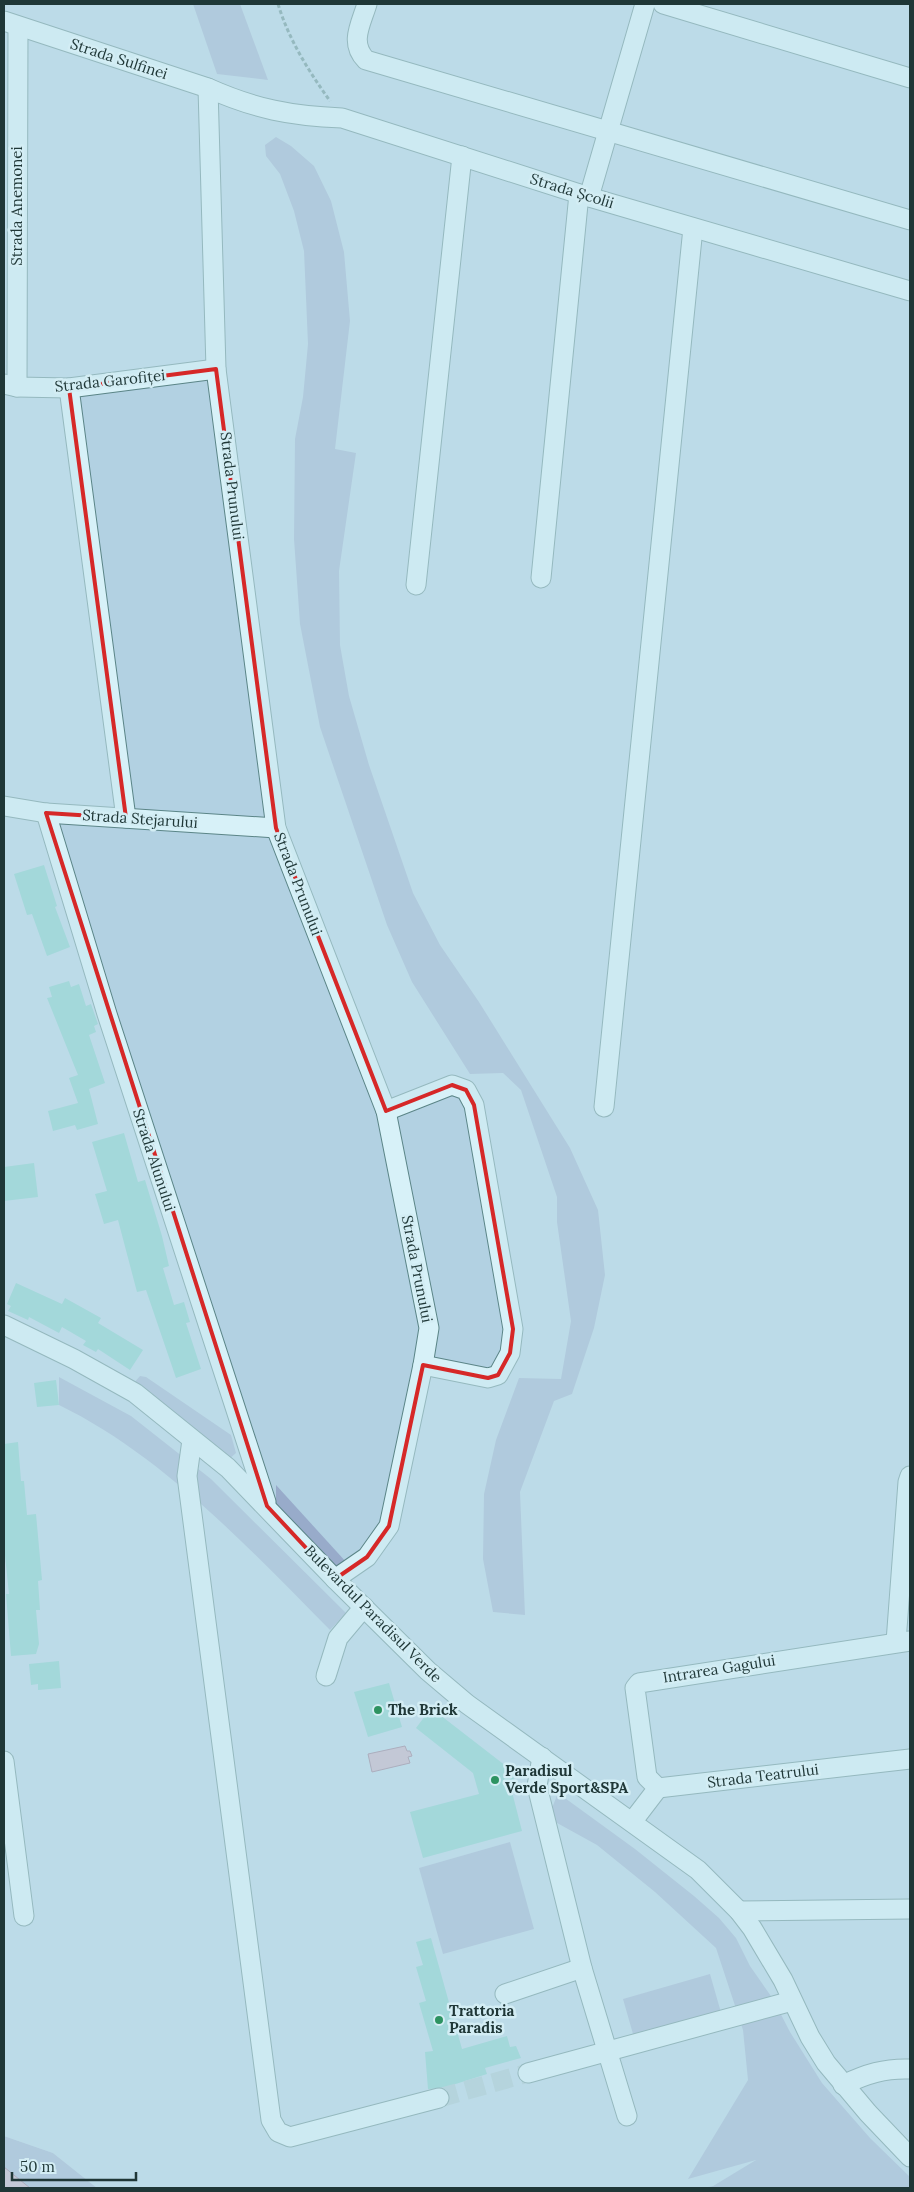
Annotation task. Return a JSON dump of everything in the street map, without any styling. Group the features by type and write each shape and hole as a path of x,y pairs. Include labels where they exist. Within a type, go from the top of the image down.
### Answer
{"street":[{"path":"367,4 357,38 358,52 366,60 910,220"},
{"path":"541,578 584,196 608,131 645,4"},
{"path":"663,4 910,78"},
{"name":"Strada Sulfinei","path":"11,24 208,88 232,99"},
{"name":"Strada Anemonei","path":"10,386 11,24"},
{"name":"Strada Prunului","path":"208,88 216,369 276,828 386,1111 428,1328 423,1365 389,1526 367,1557 335,1579"},
{"name":"Strada Școlii","path":"232,99 272,112 307,117 342,118 584,196 910,292"},
{"path":"416,585 462,156"},
{"path":"604,1107 693,228"},
{"name":"Strada Garofiței","path":"10,386 69,388 216,369"},
{"path":"69,388 126,818"},
{"name":"Strada Stejarului","path":"4,806 46,813 276,828"},
{"name":"Strada Alunului","path":"46,813 107,1014 267,1506"},
{"path":"386,1111 452,1085 466,1090 474,1104 513,1329 510,1353 498,1375 488,1378 423,1365"},
{"name":"Bulevardul Paradisul Verde","path":"4,1325 74,1359 135,1394 228,1468 267,1506 335,1579 428,1671 467,1704 698,1870 739,1911 783,1980 810,2037 844,2085 910,2156"},
{"path":"192,1440 187,1476 271,2120 278,2132 290,2137 439,2098"},
{"path":"903,1641 908,1482 910,1476"},
{"path":"326,1676 338,1638 364,1607"},
{"name":"Intrarea Gagului","path":"658,1788 647,1777 635,1688 639,1683 903,1641"},
{"path":"542,1757 537,1786 582,1968 627,2116"},
{"name":"Strada Teatrului","path":"658,1788 910,1759"},
{"path":"4,1761 24,1916"},
{"path":"632,1822 658,1788"},
{"path":"739,1911 910,1909"},
{"path":"505,1994 582,1968"},
{"path":"528,2073 792,2001"},
{"path":"844,2085 866,2074 893,2068 910,2069"}],"path":[{"path":"278,4 283,22 304,64 342,118"}],"highlighted area":[{"path":"216,369 276,828 386,1111 452,1085 466,1090 474,1105 513,1329 510,1353 498,1375 488,1378 423,1365 389,1526 367,1557 335,1579 267,1506 46,813 126,818 69,388"}],"shaded area":[{"path":"4,4 910,4 910,2188 758,2160 713,2186 703,2188 97,2188 53,2153 4,2136"},
{"path":"193,4 240,4 268,80 217,74"},
{"path":"276,137 291,146 314,166 331,201 344,252 350,321 335,449 356,453 339,571 340,645 349,696 369,765 413,893 440,945 479,1002 570,1148 598,1210 605,1275 594,1328 572,1394 554,1401 520,1492 525,1615 493,1612 483,1559 484,1494 496,1440 519,1378 561,1379 571,1321 557,1222 557,1197 521,1090 503,1073 470,1074 412,982 387,925 320,727 300,624 294,539 295,439 303,397 308,344 304,251 294,211 280,174 266,156 265,145"},
{"path":"140,1376 146,1377 231,1435 236,1453 228,1460 133,1384"},
{"path":"59,1377 131,1416 211,1479 346,1613 330,1630 236,1536 169,1477 134,1450 97,1426 59,1405"},
{"path":"276,1485 357,1574 344,1589 276,1511"},
{"path":"405,1746 412,1756 408,1757 410,1763 372,1772 368,1754"},
{"path":"558,1793 635,1849 719,1918 736,1938 750,1966 773,1999 790,2032 822,2083 870,2138 910,2177 910,2188 703,2188 713,2186 756,2160 688,2179 748,2080 743,2030 716,1948 655,1892 597,1845 548,1818"},
{"path":"510,1842 534,1929 443,1954 419,1868"},
{"path":"710,1974 722,2016 635,2041 623,1999"},
{"path":"4,2136 53,2153 97,2188 4,2188"},
{"path":"4,2167 30,2188 4,2188"}],"building":[{"path":"44,865 57,906 55,907 70,947 47,956 32,914 27,915 14,874"},
{"path":"69,981 71,987 79,984 86,1006 91,1004 98,1024 94,1026 96,1032 89,1035 105,1083 89,1089 98,1124 77,1130 75,1125 53,1131 48,1111 78,1103 69,1078 78,1075 47,998 52,997 49,987"},
{"path":"124,1133 138,1182 145,1180 162,1236 169,1266 163,1268 174,1305 184,1302 190,1322 186,1323 201,1369 176,1378 146,1290 137,1292 118,1220 104,1224 95,1194 107,1191 92,1142"},
{"path":"34,1163 38,1197 4,1201 4,1167"},
{"path":"16,1283 62,1304 65,1298 101,1318 98,1323 143,1350 130,1370 98,1349 96,1352 83,1345 86,1341 62,1327 59,1333 29,1317 28,1320 8,1311 11,1306 7,1304"},
{"path":"56,1380 59,1405 37,1407 34,1383"},
{"path":"18,1442 21,1481 24,1481 27,1515 36,1514 42,1580 38,1581 40,1610 36,1610 39,1644 36,1654 11,1656 6,1594 9,1594 4,1546 4,1444"},
{"path":"59,1661 61,1688 38,1690 38,1684 31,1685 29,1664"},
{"name":"The Brick","path":"389,1683 402,1727 368,1737 354,1692"},
{"name":"Paradisul Verde Sport&SPA","path":"431,1708 506,1766 510,1765 516,1787 511,1788 522,1831 423,1858 410,1812 479,1794 473,1773 416,1728"},
{"name":"Trattoria Paradis","path":"431,1938 462,2049 507,2036 510,2047 516,2046 521,2058 485,2068 487,2074 443,2088 428,2089 425,2052 433,2051 419,2003 426,2001 416,1967 423,1965 416,1942"}],"tunnel":[{"path":"439,2098 528,2073"}],"place":[{"name":"The Brick","path":"378,1710"},
{"name":"Paradisul Verde Sport&SPA","path":"495,1780"},
{"name":"Trattoria Paradis","path":"439,2020"}]}
